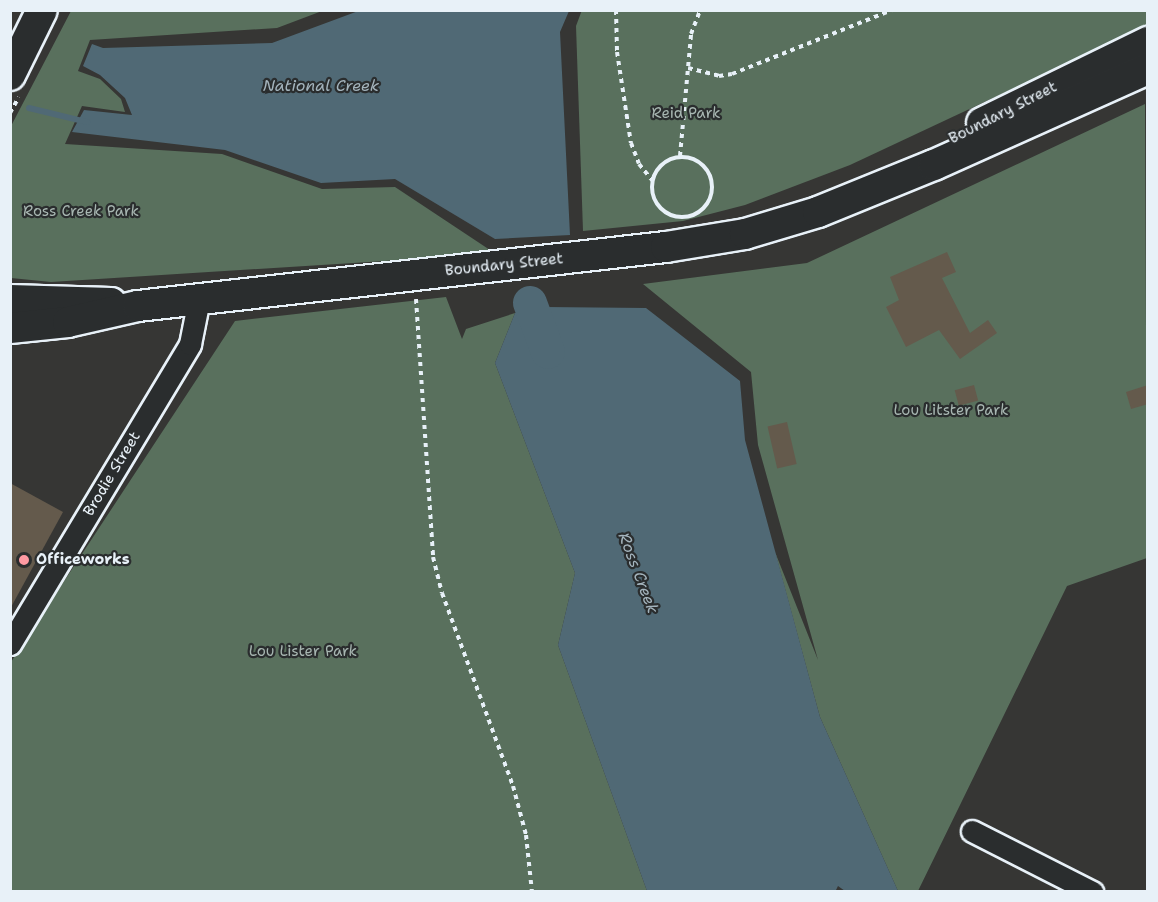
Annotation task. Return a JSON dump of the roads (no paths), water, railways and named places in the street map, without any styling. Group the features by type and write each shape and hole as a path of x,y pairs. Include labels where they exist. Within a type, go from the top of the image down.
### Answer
{"main road":[{"path":"10,75 42,10"},
{"name":"Boundary Street","path":"863,193 927,152 1148,42"},
{"name":"Boundary Street","path":"10,328 68,322 138,306 678,246 779,225 934,165 1148,69"},
{"name":"Boundary Street","path":"10,300 138,306"}],"street":[{"name":"Brodie Street","path":"10,644 190,344 199,299"},
{"path":"972,831 1092,891"}],"water":[{"name":"National Creek","path":"361,10 569,11 560,32 570,235 495,239 395,179 321,183 225,150 72,132 84,110 132,115 125,98 100,75 83,66 92,44 103,48 272,43"},
{"path":"545,307 646,308 740,381 745,440 820,717 898,891 845,891 838,886 835,892 647,891 558,645 575,573 495,363 515,313"}],"waterway":[{"path":"29,108 87,122"},
{"name":"Ross Creek","path":"530,303 548,352"}],"place":[{"name":"Officeworks","path":"24,560"}],"park label":[{"name":"Reid Park","path":"686,114"},
{"name":"Ross Creek Park","path":"81,212"},
{"name":"Lou Litster Park","path":"951,411"},
{"name":"Lou Lister Park","path":"303,652"}]}
